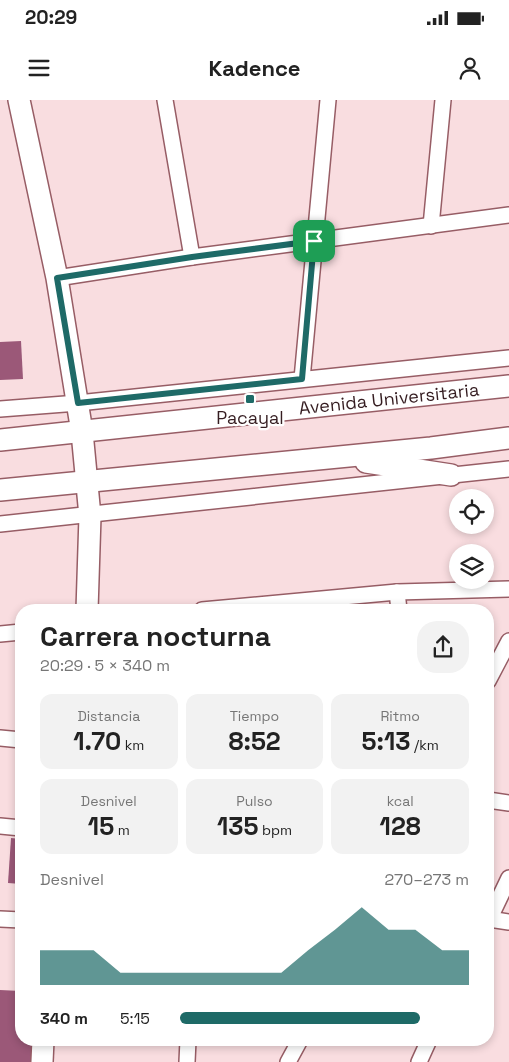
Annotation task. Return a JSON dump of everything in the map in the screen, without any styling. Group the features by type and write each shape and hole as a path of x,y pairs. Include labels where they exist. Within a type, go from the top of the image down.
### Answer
{"street":[{"path":"19,100 57,278 82,432 90,516 87,604"},
{"path":"165,100 192,257"},
{"path":"302,379 328,100"},
{"path":"431,226 443,100"},
{"path":"57,278 192,257 509,216"},
{"path":"0,409 78,403 509,358"},
{"name":"Avenida Universitaria","path":"0,440 509,386"},
{"path":"0,490 333,458 509,438"},
{"path":"333,458 451,475"},
{"path":"0,524 90,516 509,469"},
{"path":"267,604 397,592 509,589"},
{"path":"397,592 398,604"},
{"path":"0,634 15,633"},
{"path":"494,670 509,641"},
{"path":"0,738 15,739"},
{"path":"494,801 509,803"},
{"path":"0,826 15,827"},
{"path":"494,909 509,878"},
{"path":"0,919 15,920"},
{"path":"494,921 509,922"},
{"path":"42,1062 43,1046"},
{"path":"187,1062 188,1046"},
{"path":"288,1062 297,1046"},
{"path":"419,1062 427,1046"}],"building":[{"path":"21,341 23,379 0,380 0,342"},
{"path":"11,838 15,838 15,884 8,883"},
{"path":"0,990 15,991 15,1046 40,1046 39,1062 0,1062"}],"place":[{"name":"Pacayal","path":"250,399"}],"route":[{"path":"314,241 302,379 78,403 57,278 192,257 314,241"}]}
